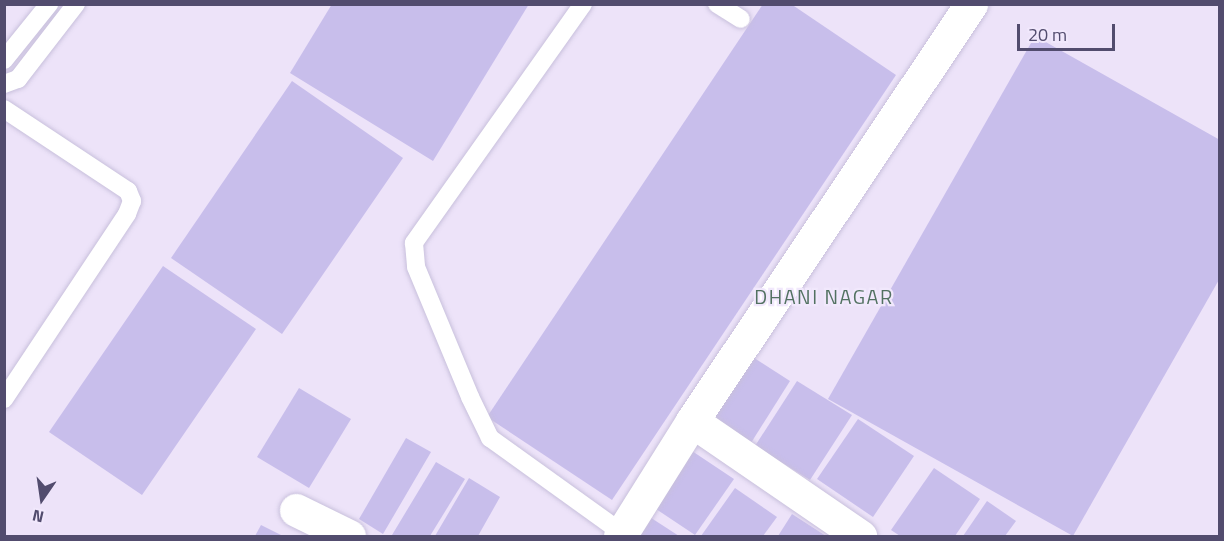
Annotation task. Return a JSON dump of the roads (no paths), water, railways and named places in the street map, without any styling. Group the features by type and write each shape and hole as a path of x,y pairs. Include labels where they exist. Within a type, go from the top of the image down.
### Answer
{"street":[{"path":"621,535 692,421 971,4"},
{"path":"692,421 860,537"},
{"path":"296,510 349,537"}],"lane":[{"path":"4,60 49,4"},
{"path":"4,84 18,79 76,4"},
{"path":"583,4 414,243 416,267 470,397 490,438 621,535"},
{"path":"717,4 741,19"},
{"path":"4,109 129,191 132,201 127,214 4,399"}],"district":[{"name":"DHANI NAGAR","path":"824,296"}]}
